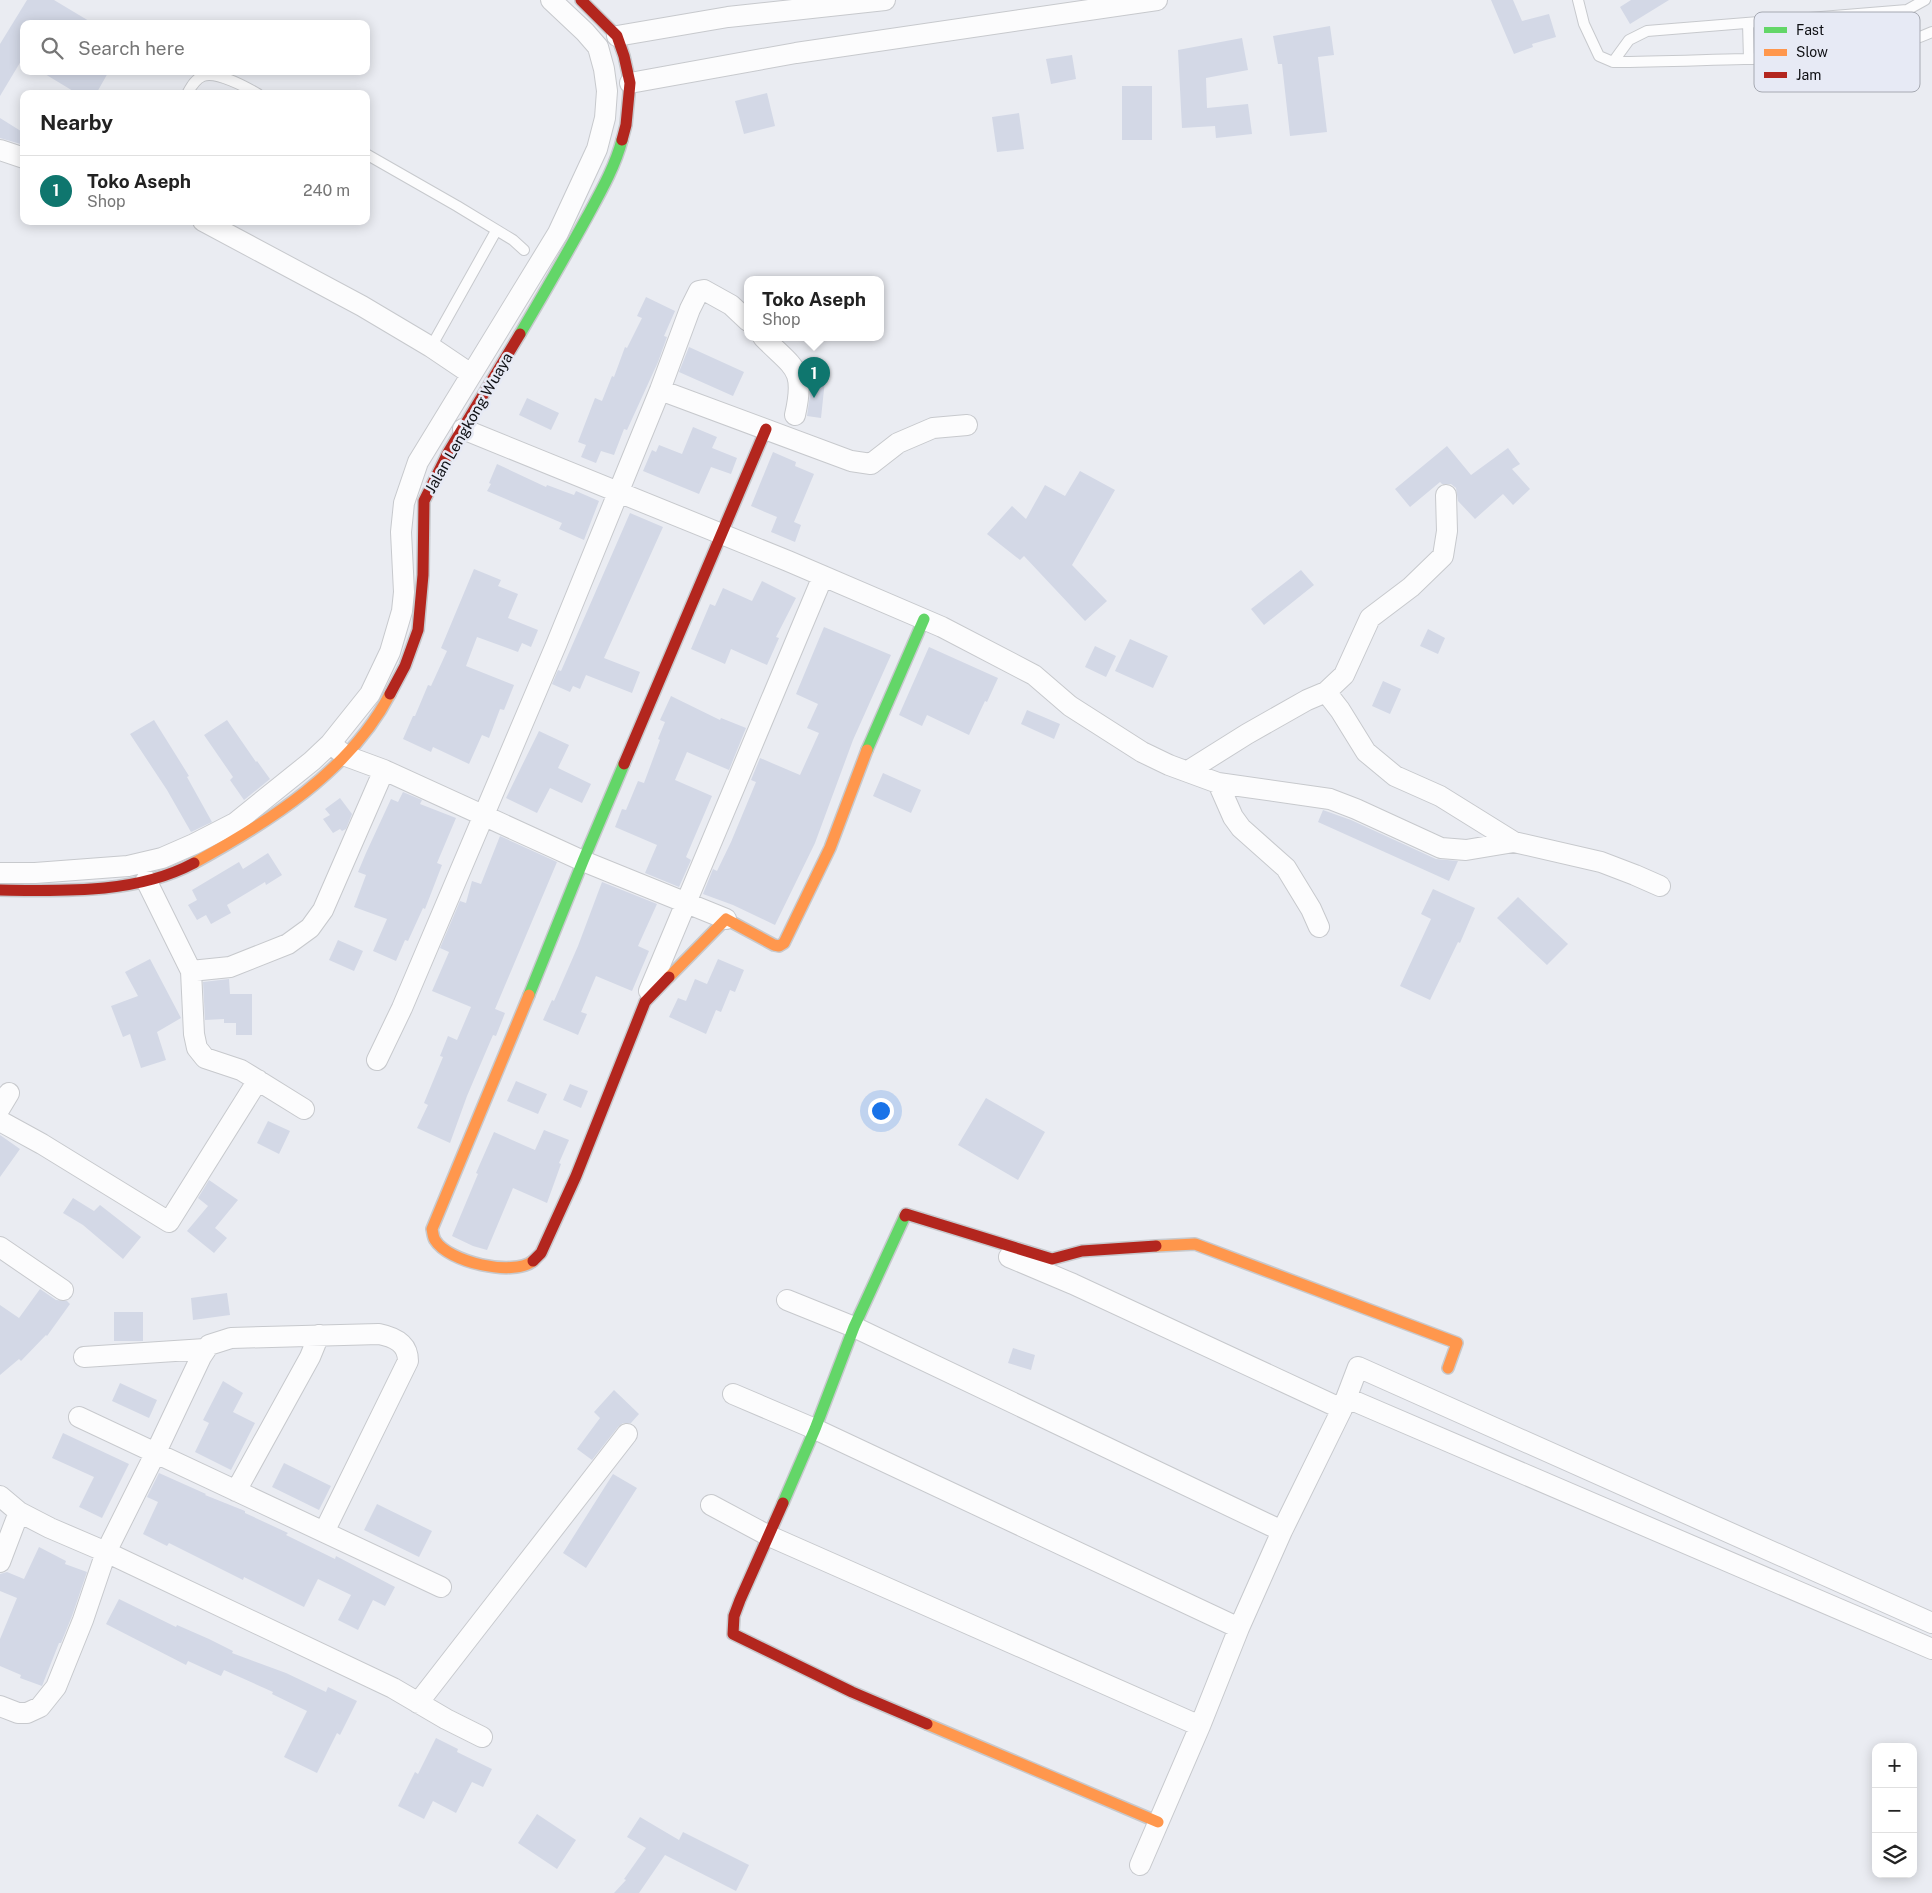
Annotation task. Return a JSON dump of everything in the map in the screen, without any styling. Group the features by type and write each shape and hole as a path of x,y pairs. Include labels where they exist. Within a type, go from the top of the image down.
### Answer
{"street":[{"name":"Jalan Lengkong Wuaya","path":"0,873 35,873 128,866 162,858 235,823 283,786 338,750 370,694 390,652 402,611 404,592 401,532 404,502 418,462 558,233 597,149 606,118 607,91 598,47 551,0"},
{"name":"Jalan Lengkong Wuaya","path":"0,890 73,889 124,885 164,876 192,864 244,835 281,810 338,750 382,709 400,676 418,627 422,581 424,501 463,428 558,272 600,193 618,153 626,125 630,83 624,56 616,36 581,0"},
{"path":"616,36 728,17 885,0"},
{"path":"630,83 796,53 1157,0"},
{"path":"0,150 20,157"},
{"path":"210,225 362,306 431,347 471,374"},
{"path":"377,1060 402,1008 484,817 660,390 690,309 699,292 704,290 731,306 744,317"},
{"path":"767,341 792,364 800,378 800,390 795,415"},
{"path":"660,390 851,460 871,464 898,443 933,428 967,425"},
{"path":"463,428 723,534 924,619 1034,675 1070,706 1142,752 1169,765 1218,783 1330,799 1441,848 1450,850 1485,848 1514,842"},
{"path":"766,429 583,861 506,1054 432,1228 432,1238 437,1246 453,1255 473,1262 511,1268 523,1267 532,1263 541,1253 560,1214 645,1002 823,576"},
{"path":"1188,771 1247,734 1307,700 1326,692 1344,675 1370,618 1411,587 1443,556 1448,531 1446,494"},
{"path":"338,750 583,861 726,919 774,945 780,946 787,939 830,848 868,746 924,619"},
{"path":"1326,692 1340,710 1366,752 1395,776 1440,796 1514,842 1601,862 1660,886"},
{"path":"191,971 230,967 288,944 310,928 323,910 384,770"},
{"path":"1218,783 1233,817 1241,828 1286,868 1311,909 1319,927"},
{"path":"146,880 191,971 194,1034 197,1048 201,1055 241,1070 304,1109"},
{"path":"645,1002 726,919"},
{"path":"0,1122 42,1144 169,1222 258,1080"},
{"path":"906,1214 854,1327 814,1429 767,1535 734,1616 733,1634 852,1692 1158,1822"},
{"path":"906,1214 1052,1259 1082,1251 1195,1244 1457,1343 1448,1368"},
{"path":"906,1214 1073,1284 1345,1403 1932,1649"},
{"path":"0,1247 64,1290"},
{"path":"787,1300 854,1327 1282,1531"},
{"path":"0,1706 18,1713 27,1713 40,1707 56,1687 83,1620 106,1552 205,1349 216,1341 231,1338 379,1334 392,1337 406,1348 408,1361 324,1532"},
{"path":"236,1491 310,1357 319,1335"},
{"path":"84,1357 205,1349"},
{"path":"1140,1865 1200,1726 1239,1628 1282,1531 1345,1403 1358,1367 1932,1623"},
{"path":"733,1394 814,1429 1239,1628"},
{"path":"79,1417 441,1587"},
{"path":"418,1703 627,1434"},
{"path":"0,1496 19,1512 50,1528 106,1552 393,1688 482,1737"},
{"path":"711,1505 767,1535 1200,1726"},
{"path":"0,1562 19,1512"}],"lane":[{"path":"1578,0 1584,24 1599,56 1613,62 1754,59"},
{"path":"1883,12 1907,10 1925,0"},
{"path":"1748,23 1749,59"},
{"path":"1613,62 1629,40 1646,31 1754,23"},
{"path":"1920,37 1932,32"},
{"path":"189,90 193,83 202,76 215,75 249,90"},
{"path":"370,156 457,206 517,243 524,250"},
{"path":"431,347 496,231"}],"building":[{"path":"27,0 54,0 87,20 20,20 20,63 0,96 0,44"},
{"path":"1491,0 1513,0 1522,21 1549,14 1556,37 1532,44 1533,47 1514,54"},
{"path":"1631,0 1669,0 1630,24 1620,7"},
{"path":"1330,26 1334,55 1318,57 1327,132 1290,136 1282,64 1278,64 1273,36"},
{"path":"1242,38 1248,70 1206,78 1207,108 1248,104 1252,134 1216,138 1215,126 1182,128 1178,50"},
{"path":"1072,55 1076,79 1051,84 1046,59"},
{"path":"47,75 107,75 98,90 71,90"},
{"path":"1122,86 1152,86 1152,140 1122,140"},
{"path":"767,93 775,126 744,134 735,101"},
{"path":"1019,113 1024,149 997,152 992,117"},
{"path":"0,118 20,130 20,144 0,138"},
{"path":"646,297 675,311 664,336 667,337 658,362 627,430 624,429 614,455 601,451 596,463 581,457 586,445 578,442 595,398 602,401 612,376 614,377 625,347 627,348 642,318 637,316"},
{"path":"689,347 744,372 733,396 679,372"},
{"path":"810,377 825,380 821,418 807,416 811,388"},
{"path":"527,398 559,413 551,430 519,415"},
{"path":"693,427 717,437 712,448 737,458 731,474 711,467 699,494 643,471 652,450 656,452 659,445 682,454"},
{"path":"1447,446 1471,475 1508,448 1520,464 1512,469 1530,489 1513,505 1503,494 1475,519 1458,501 1456,488 1451,484 1442,484 1440,482 1410,507 1395,489"},
{"path":"773,452 796,462 795,466 814,474 794,522 801,525 795,542 771,532 777,517 751,506"},
{"path":"497,464 546,487 547,485 574,495 576,491 599,501 584,540 559,529 562,523 487,491"},
{"path":"1080,471 1115,490 1072,565 1107,601 1085,621 1024,556 1020,560 987,534 1012,506 1026,519 1045,485 1065,496"},
{"path":"630,513 663,527 604,658 640,672 632,693 586,675 580,689 573,686 570,692 552,684 558,670 561,671"},
{"path":"474,569 501,580 498,586 518,594 508,618 538,630 531,647 522,643 518,652 477,637 466,666 514,685 504,710 500,709 489,738 482,735 469,764 433,747 431,752 403,739 428,685 431,686 447,651 441,648"},
{"path":"1301,570 1314,585 1264,625 1251,609"},
{"path":"762,581 796,598 776,637 779,638 767,665 731,649 725,664 691,649 710,604 715,606 723,588 752,601"},
{"path":"824,627 891,655 853,740 815,843 775,925 733,905 703,894 713,869 717,871 731,842 756,782 751,780 760,758 800,775 819,733 807,728 818,704 796,694"},
{"path":"1428,629 1445,638 1438,654 1420,646"},
{"path":"1130,639 1168,656 1153,688 1115,671"},
{"path":"1095,646 1116,656 1106,677 1085,667"},
{"path":"929,647 998,678 969,735 927,715 922,726 899,715"},
{"path":"1383,681 1401,689 1390,714 1372,706"},
{"path":"671,696 720,720 721,718 746,728 729,770 687,752 675,780 712,796 686,857 691,860 679,887 645,873 657,845 615,827 622,809 626,810 638,781 644,783 665,722 660,720"},
{"path":"1027,710 1060,724 1054,739 1021,724"},
{"path":"154,720 189,776 187,777 212,822 191,832 167,790 130,734"},
{"path":"227,720 270,779 244,800 230,780 233,777 204,735"},
{"path":"539,731 569,745 558,768 591,784 582,803 550,788 537,813 506,798"},
{"path":"883,773 921,790 911,813 873,796"},
{"path":"403,792 422,800 420,804 456,818 437,863 442,865 425,909 423,908 408,941 405,940 396,961 373,951 387,919 354,907 366,875 358,872 366,853 391,799 398,802"},
{"path":"340,798 352,814 346,829 342,831 340,829 333,833 323,819 330,815 325,809"},
{"path":"1323,810 1351,820 1436,859 1458,861 1449,881 1318,822"},
{"path":"500,836 557,862 495,1009 505,1013 496,1036 493,1035 467,1096 450,1143 417,1128 428,1105 424,1103 443,1057 440,1056 448,1036 457,1040 471,1007 432,991 449,952 440,948 460,901 466,903 472,881 481,884"},
{"path":"268,853 282,875 266,885 265,882 227,905 231,913 211,924 206,915 197,920 188,905 197,900 192,890 239,862 243,869"},
{"path":"602,882 657,904 638,946 649,951 632,991 596,976 581,1012 587,1014 578,1035 543,1020 552,1000 554,1001 578,946"},
{"path":"1433,889 1475,908 1460,943 1458,942 1430,1000 1400,986 1431,919 1421,914"},
{"path":"1518,897 1568,944 1547,965 1497,918"},
{"path":"338,940 363,951 354,971 329,960"},
{"path":"150,959 181,1018 157,1032 166,1060 141,1068 130,1034 123,1037 111,1006 138,996 125,972"},
{"path":"718,959 744,970 735,992 730,990 721,1012 716,1010 706,1034 669,1017 678,998 686,1001 695,979 707,984"},
{"path":"229,979 230,994 252,994 252,1035 236,1035 236,1023 224,1023 224,1019 205,1020 203,982"},
{"path":"516,1081 547,1094 538,1114 507,1101"},
{"path":"570,1084 588,1091 581,1108 563,1100"},
{"path":"986,1098 1045,1132 1018,1180 958,1145"},
{"path":"268,1121 290,1131 279,1154 257,1143"},
{"path":"544,1130 569,1140 559,1163 561,1164 547,1203 513,1188 487,1250 452,1236 494,1132 535,1150"},
{"path":"0,1135 20,1149 0,1177"},
{"path":"209,1180 238,1200 215,1228 227,1238 214,1253 187,1231 208,1206 198,1198"},
{"path":"73,1198 94,1211 100,1205 141,1237 123,1259 83,1225 63,1213"},
{"path":"40,1289 56,1300 67,1301 70,1304 47,1336 21,1361 19,1359 0,1375 0,1305 19,1318"},
{"path":"227,1293 230,1315 193,1320 191,1298"},
{"path":"114,1312 143,1312 143,1341 114,1341"},
{"path":"1013,1348 1035,1355 1031,1370 1008,1363"},
{"path":"223,1381 243,1393 233,1412 255,1423 231,1470 195,1452 209,1423 203,1420"},
{"path":"120,1383 157,1400 149,1418 112,1401"},
{"path":"614,1390 639,1414 631,1423 623,1423 618,1427 592,1460 577,1449 600,1418 594,1412"},
{"path":"63,1433 129,1464 102,1518 79,1507 94,1477 52,1458"},
{"path":"284,1463 331,1486 319,1510 272,1487"},
{"path":"159,1473 205,1495 245,1511 245,1513 288,1533 286,1535 335,1559 336,1556 395,1587 385,1606 373,1600 358,1630 338,1620 351,1595 318,1579 304,1607 244,1577 243,1580 169,1543 167,1546 143,1534 158,1502 147,1497"},
{"path":"613,1474 637,1488 586,1568 563,1553"},
{"path":"377,1504 432,1531 419,1557 364,1530"},
{"path":"39,1547 66,1561 65,1564 87,1572 72,1616 42,1686 20,1678 21,1675 0,1666 0,1639 17,1598 0,1591 0,1574 7,1572 24,1579"},
{"path":"119,1599 176,1627 177,1625 209,1639 233,1651 232,1653 286,1673 326,1692 328,1687 357,1701 340,1735 337,1733 317,1773 284,1757 307,1711 272,1694 273,1692 224,1670 221,1676 188,1661 186,1665 106,1624"},
{"path":"436,1738 458,1749 457,1752 492,1769 483,1787 472,1782 456,1813 433,1801 424,1819 398,1806 415,1772 418,1774"},
{"path":"537,1814 576,1840 557,1869 518,1843"},
{"path":"640,1817 679,1840 683,1832 749,1865 736,1891 665,1855 639,1893 614,1893 626,1880 624,1879 646,1848 627,1837"}],"traffic: fast":[{"path":"520,334 602,189 622,140"},
{"path":"867,750 924,619"},
{"path":"529,995 624,764"},
{"path":"783,1503 815,1429 854,1327 905,1216"}],"traffic: slow":[{"path":"194,863 251,830 305,792 353,747 373,722 390,694"},
{"path":"669,977 726,919 774,945 779,946 784,943 830,848 867,750"},
{"path":"529,995 432,1229 434,1239 442,1248 466,1261 481,1265 511,1268 524,1266 533,1261"},
{"path":"1156,1246 1195,1244 1457,1343 1448,1368"},
{"path":"927,1724 1158,1822"}],"traffic: jam":[{"path":"581,0 617,36 624,56 630,83 626,125 622,140"},
{"path":"390,694 405,666 418,630 423,575 424,501 449,451 520,334"},
{"path":"624,764 766,429"},
{"path":"0,890 74,890 124,885 172,873 194,863"},
{"path":"533,1261 541,1253 576,1176 645,1002 669,977"},
{"path":"905,1216 906,1214 1052,1259 1082,1251 1156,1246"},
{"path":"783,1503 740,1600 734,1616 733,1634 852,1692 927,1724"}],"place":[{"name":"Toko Aseph","path":"814,398"}]}
